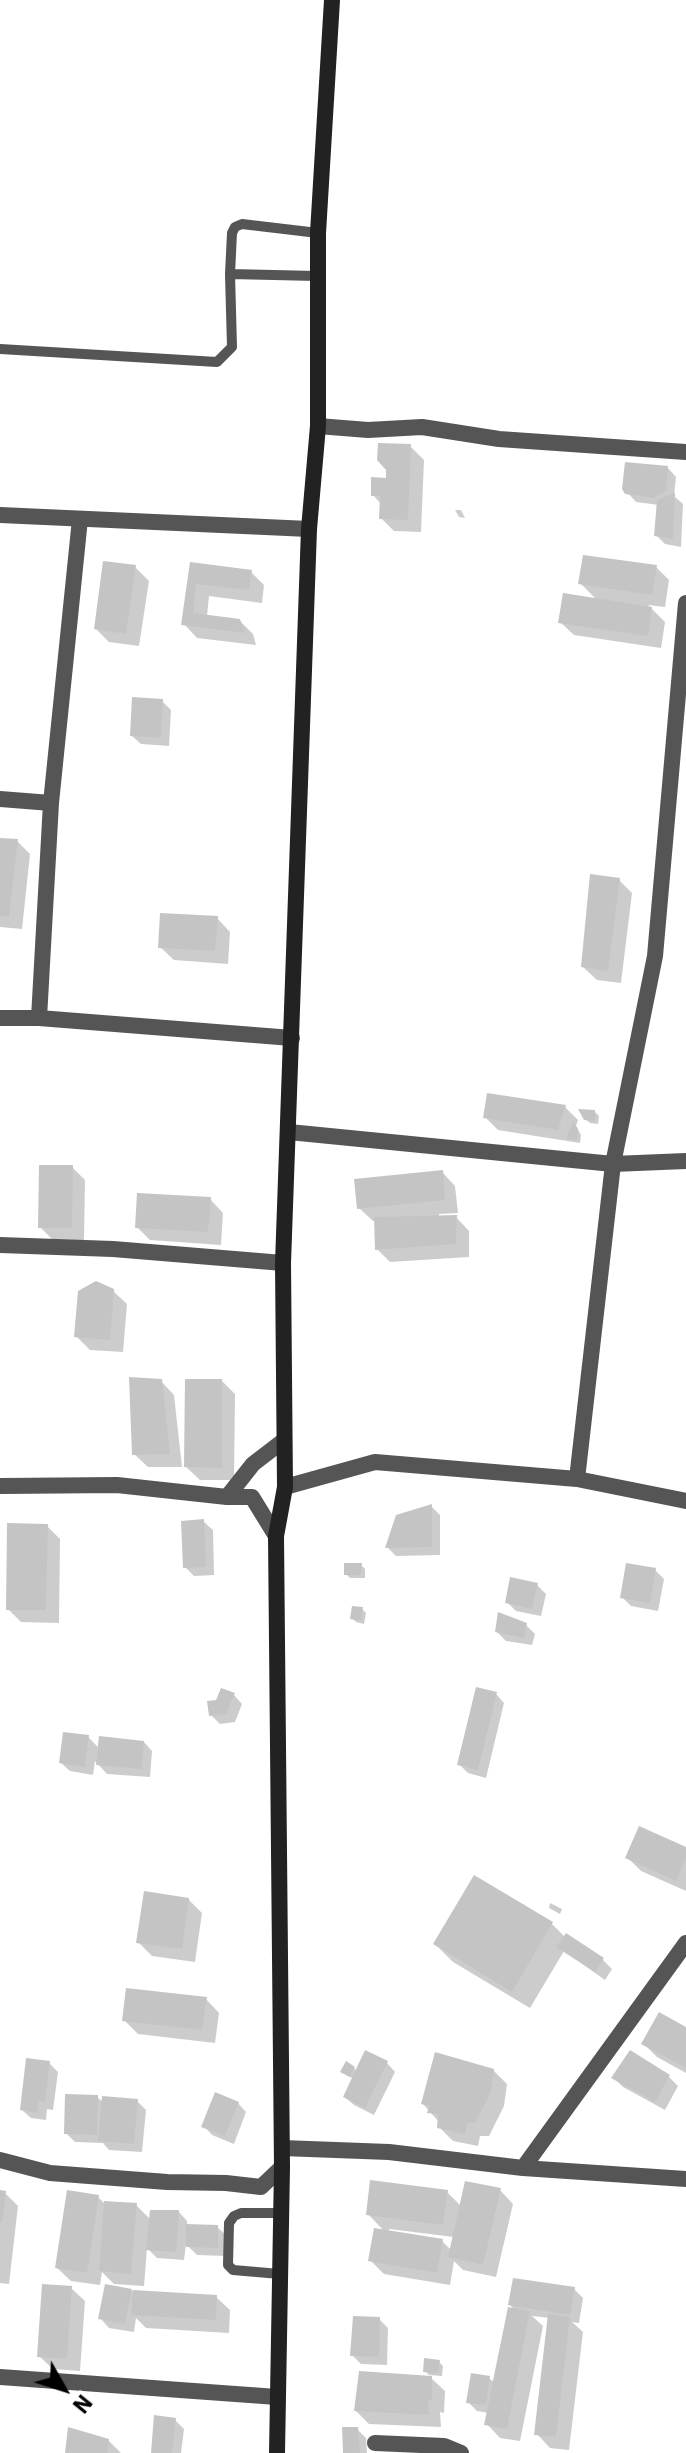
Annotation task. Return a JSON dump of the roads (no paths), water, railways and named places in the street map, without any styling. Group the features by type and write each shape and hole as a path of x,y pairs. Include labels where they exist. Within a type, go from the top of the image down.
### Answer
{"main road":[{"path":"277,2453 282,2148 276,1536 285,1487 283,1263 309,529 318,426 318,233 332,0"}],"street":[{"path":"318,426 368,430 422,427 499,439 686,452"},
{"path":"0,515 309,529"},
{"path":"39,1018 51,803 80,519"},
{"path":"577,1479 613,1164 655,956 686,603"},
{"path":"0,799 51,803"},
{"path":"0,1018 39,1018 292,1038"},
{"path":"289,1132 613,1164 686,1161"},
{"path":"0,1245 113,1249 283,1263"},
{"path":"227,1497 253,1464 283,1441"},
{"path":"285,1487 375,1462 577,1479 686,1501"},
{"path":"0,1486 117,1485 252,1497 276,1536"},
{"path":"523,2168 686,1943"},
{"path":"282,2148 389,2152 523,2168 686,2179"},
{"path":"0,2160 50,2173 261,2187 282,2167"},
{"path":"0,2377 277,2397"},
{"path":"375,2443 444,2446 461,2453"}],"lane":[{"path":"0,349 217,362 232,347 232,233 238,225 318,233"},
{"path":"230,274 317,276"},
{"path":"280,2274 233,2270 228,2265 229,2223 234,2216 241,2213 281,2213"}]}
